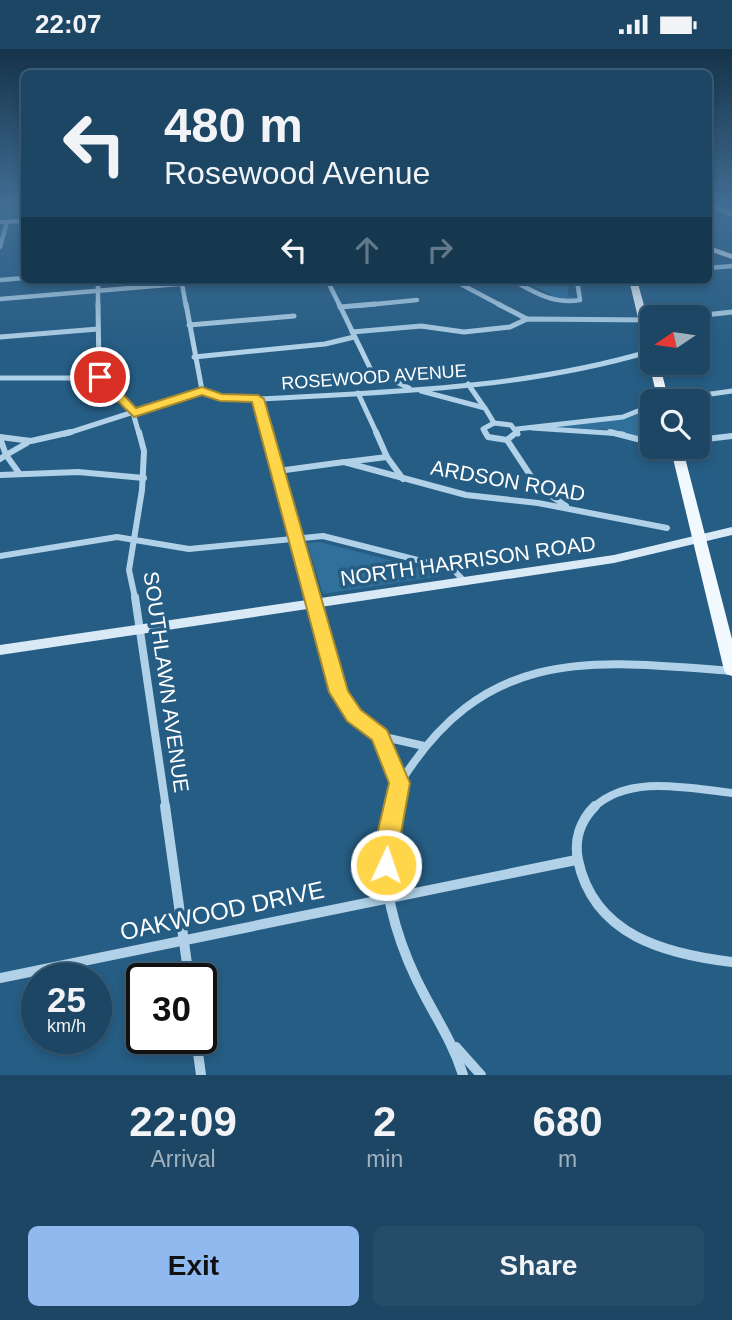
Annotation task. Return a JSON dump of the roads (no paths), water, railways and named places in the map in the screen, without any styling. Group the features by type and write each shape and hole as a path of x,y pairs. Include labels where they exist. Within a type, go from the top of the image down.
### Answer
{"main road":[{"path":"634,284 642,305"},
{"path":"679,460 732,670"}],"street":[{"path":"712,268 732,266"},
{"path":"0,280 21,278"},
{"path":"0,378 100,377 98,284"},
{"path":"0,299 182,284 202,390 134,413 31,441 3,457"},
{"path":"329,284 371,370 389,381 485,408"},
{"path":"461,284 527,319"},
{"path":"520,284 550,300 562,303 580,300 578,284"},
{"path":"340,307 417,300"},
{"path":"710,314 732,312"},
{"path":"189,325 294,316"},
{"path":"194,357 325,344 353,334 421,325 464,332 510,327 527,319 640,320"},
{"path":"0,337 98,329"},
{"name":"ROSEWOOD AVENUE","path":"202,390 220,397 258,399 413,389 558,374 632,357 640,358"},
{"name":"ROSEWOOD AVENUE","path":"632,357 640,358"},
{"name":"SOUTHLAWN AVENUE","path":"100,377 134,413 144,451 144,478 129,571 140,629 186,963"},
{"path":"468,384 495,423"},
{"path":"710,394 732,391"},
{"path":"358,393 387,457 403,479"},
{"path":"258,399 295,538 344,704 380,736 400,783"},
{"path":"517,429 516,436 507,440 492,438 484,432 484,427 495,423 506,423 517,429 531,428 623,417 640,410"},
{"path":"531,428 619,433 640,439"},
{"path":"710,439 732,436"},
{"path":"20,473 3,457 0,437 31,441"},
{"path":"507,440 538,487 573,510"},
{"name":"ARDSON ROAD","path":"278,471 387,457"},
{"name":"ARDSON ROAD","path":"344,462 466,495 521,501 667,528"},
{"path":"0,475 78,472 144,478"},
{"path":"521,501 534,497 538,487"},
{"name":"NORTH HARRISON ROAD","path":"0,650 643,554 732,531"},
{"path":"0,556 112,537 189,549 332,537 453,569 464,581"},
{"path":"481,1075 454,1045 425,996 404,947 389,898 385,848 400,783 440,726 476,698 515,680 551,668 623,661 732,670"},
{"path":"380,736 424,746"},
{"path":"732,793 661,786 622,790 601,801 584,818 577,834 576,860 583,887 599,910 621,929 647,944 678,955 732,963"},
{"name":"OAKWOOD DRIVE","path":"0,978 576,860"},
{"path":"454,1045 463,1075"},
{"path":"198,1054 201,1075"}]}
